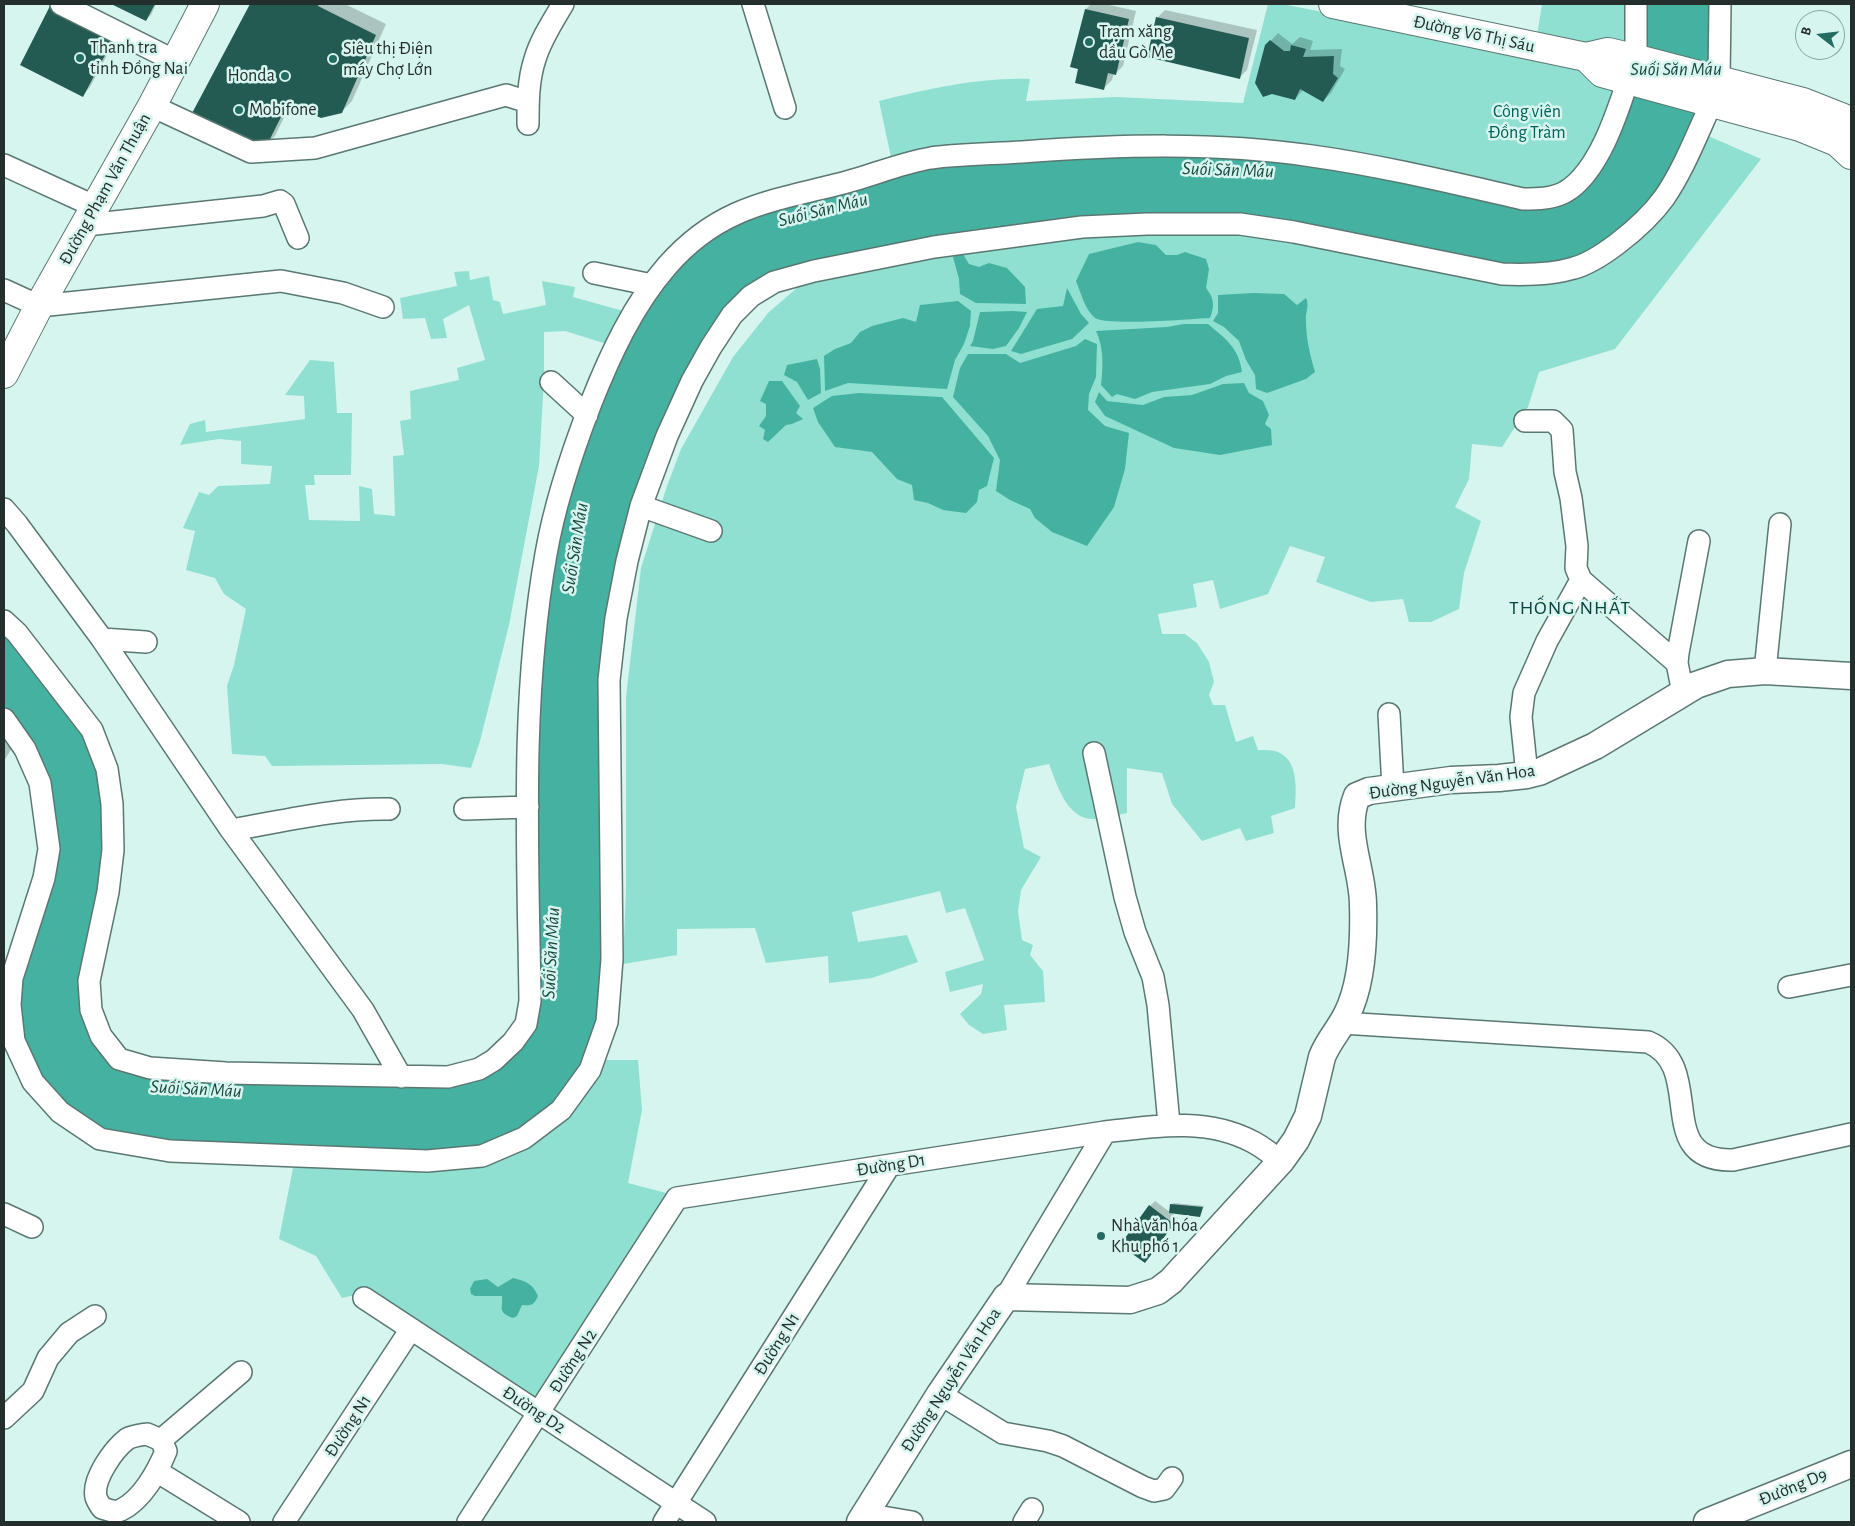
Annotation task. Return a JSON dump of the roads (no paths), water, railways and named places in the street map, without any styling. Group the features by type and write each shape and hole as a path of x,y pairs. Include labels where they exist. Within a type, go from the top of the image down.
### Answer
{"main road":[{"name":"Đường Phạm Văn Thuận","path":"4,374 39,306 152,106 205,4"},
{"name":"Đường Võ Thị Sáu","path":"1333,4 1586,57 1602,73 1631,69 1715,91"},
{"path":"1715,91 1803,102 1846,119 1851,123"},
{"path":"1715,91 1837,142 1851,155"}],"street":[{"path":"61,4 175,61"},
{"path":"528,124 529,90 535,59 544,38 563,4"},
{"path":"753,4 785,108"},
{"path":"4,621 17,633 92,730 106,769 112,804 113,850 108,892 89,981 91,1010 101,1036 119,1058 150,1068 226,1073 448,1078 479,1069 494,1060 513,1042 526,1024 530,1001 528,738 534,636 546,551 557,505 576,442 625,328 652,285 689,244 712,226 740,211 772,200 840,184 928,158 1089,148 1186,146 1308,155 1407,173 1523,199 1552,197 1572,187 1587,170 1607,137 1631,69 1636,48 1636,4"},
{"path":"4,719 25,749 40,783 49,849 44,878 12,978 10,1006 14,1041 33,1082 60,1112 100,1139 170,1151 427,1161 482,1156 524,1138 562,1110 590,1070 607,1022 612,959 609,680 616,618 627,561 641,506 666,436 692,380 732,315 751,296 774,282 934,247 1082,227 1147,224 1240,224 1294,232 1502,274 1529,275 1574,268 1607,252 1640,225 1663,199 1681,169 1715,91 1720,4"},
{"path":"152,106 251,152 315,148 506,95 528,102"},
{"path":"4,166 91,216 244,208 280,201 284,204 298,238"},
{"path":"594,273 652,285"},
{"path":"4,290 39,306 282,281 343,293 383,307"},
{"path":"551,382 587,415"},
{"path":"1525,421 1553,421 1562,430 1565,472 1571,498 1577,546 1576,568 1581,580 1678,663"},
{"path":"641,506 710,531"},
{"path":"4,509 102,639 231,830 363,1010 401,1077"},
{"path":"1765,671 1780,524"},
{"path":"1682,693 1678,653 1699,541"},
{"path":"1527,775 1521,717 1524,693 1547,642 1581,580"},
{"path":"102,639 146,642"},
{"name":"Đường Nguyễn Văn Hoa","path":"862,1518 940,1394 1006,1296 1130,1300 1158,1291 1171,1281 1281,1161 1303,1128 1308,1116 1322,1056 1342,1022 1354,995 1359,972 1363,902 1351,830 1351,809 1357,796 1369,791 1451,780 1527,775 1539,772 1595,746 1682,693 1704,682 1728,674 1765,671 1851,676"},
{"path":"1390,714 1393,788"},
{"path":"1094,753 1125,897 1135,932 1153,977 1158,1005 1169,1124"},
{"path":"465,809 528,807"},
{"path":"231,830 336,811 389,809"},
{"path":"1789,987 1851,975"},
{"path":"1342,1022 1648,1042 1664,1051 1674,1065 1691,1144 1696,1151 1713,1159 1733,1160 1851,1134"},
{"name":"Đường D1","path":"677,1198 1169,1124 1205,1127 1232,1133 1253,1142 1281,1161"},
{"path":"1006,1296 1106,1132"},
{"name":"Đường N1","path":"664,1522 889,1166"},
{"name":"Đường N2","path":"468,1522 677,1198"},
{"path":"4,1214 32,1227"},
{"name":"Đường D2","path":"364,1298 705,1522"},
{"path":"4,1418 33,1391 48,1358 69,1332 95,1316"},
{"name":"Đường N1","path":"284,1522 411,1330"},
{"path":"161,1440 241,1372"},
{"path":"940,1394 1003,1433 1048,1440 1154,1491 1164,1489 1172,1478"},
{"path":"146,1434 161,1440 166,1451 158,1472 146,1487 131,1503 120,1511 110,1511 102,1508 96,1497 97,1485 104,1468 114,1452 129,1438 146,1434"},
{"name":"Đường D9","path":"1706,1522 1851,1464"},
{"path":"158,1472 239,1522"},
{"path":"862,1518 912,1522"}],"water":[{"name":"Suối Săn Máu","path":"1643,4 1715,4 1714,71 1676,165 1635,221 1588,254 1528,268 1242,218 881,250 725,312 620,564 601,1020 585,1067 557,1105 522,1132 481,1149 428,1155 171,1145 103,1132 65,1107 39,1079 20,1039 18,980 50,880 32,747 4,705 4,630 86,733 101,771 107,849 82,982 114,1064 449,1084 518,1047 535,836 542,636 562,514 605,385 659,286 694,249 742,217 928,166 1152,152 1305,162 1510,202 1593,174"},
{"path":"1138,242 1156,245 1166,255 1177,255 1185,252 1206,259 1209,269 1206,288 1213,302 1210,318 1116,322 1095,318 1092,315 1076,281 1089,254"},
{"path":"961,251 969,264 979,267 989,263 1007,268 1025,287 1026,304 976,303 960,294 959,279 953,257"},
{"path":"1067,288 1081,314 1089,323 1072,339 1021,354 1011,351 1037,309 1063,306"},
{"path":"1284,294 1297,305 1306,298 1308,304 1306,318 1307,334 1315,372 1306,379 1267,393 1256,389 1255,375 1246,360 1239,341 1224,327 1213,321 1218,313 1218,295"},
{"path":"958,301 971,311 970,326 964,344 955,360 947,389 848,383 825,391 824,356 835,349 851,343 860,332 872,326 903,318 916,322 920,305"},
{"path":"980,312 1027,312 1019,328 1006,346 993,349 970,346"},
{"path":"1184,324 1208,324 1226,339 1235,350 1242,372 1226,376 1210,384 1152,392 1135,399 1117,394 1112,397 1101,385 1102,357 1096,331 1167,327"},
{"path":"1085,339 1097,344 1096,377 1089,394 1088,410 1105,426 1129,433 1125,469 1114,507 1087,546 1052,532 1035,518 1030,509 996,491 1000,460 988,436 953,397 960,368 968,354 1006,354 1020,363 1076,346"},
{"path":"817,359 820,369 821,393 808,400 797,382 784,375 787,365"},
{"path":"769,381 782,381 800,406 796,413 803,419 786,425 768,442 763,439 765,430 759,426 766,416 766,404 760,401"},
{"path":"1244,383 1249,393 1263,401 1269,415 1265,424 1271,429 1272,445 1220,455 1174,448 1105,416 1095,402 1099,392 1107,401 1143,405 1164,397 1192,395 1223,384"},
{"path":"859,393 942,397 994,458 987,486 979,490 977,502 966,513 943,510 928,503 914,500 912,485 897,479 872,452 835,447 818,422 813,408 832,396"},
{"path":"513,1278 528,1284 538,1296 532,1304 522,1305 517,1316 513,1318 502,1310 502,1296 475,1296 471,1294 470,1289 474,1281 487,1279 498,1287"}],"place":[{"name":"Trạm xăng dầu Gò Me","path":"1089,42"},
{"name":"Thanh tra tỉnh Đồng Nai","path":"80,58"},
{"name":"Siêu thị Điện máy Chợ Lớn","path":"333,59"},
{"name":"Honda","path":"285,76"},
{"name":"Mobifone","path":"239,110"},
{"name":"Nhà văn hóa Khu phố 1","path":"1101,1236"}],"district":[{"name":"THỐNG NHẤT","path":"1570,608"}],"park label":[{"name":"Công viên Đồng Tràm","path":"1527,122"}]}
